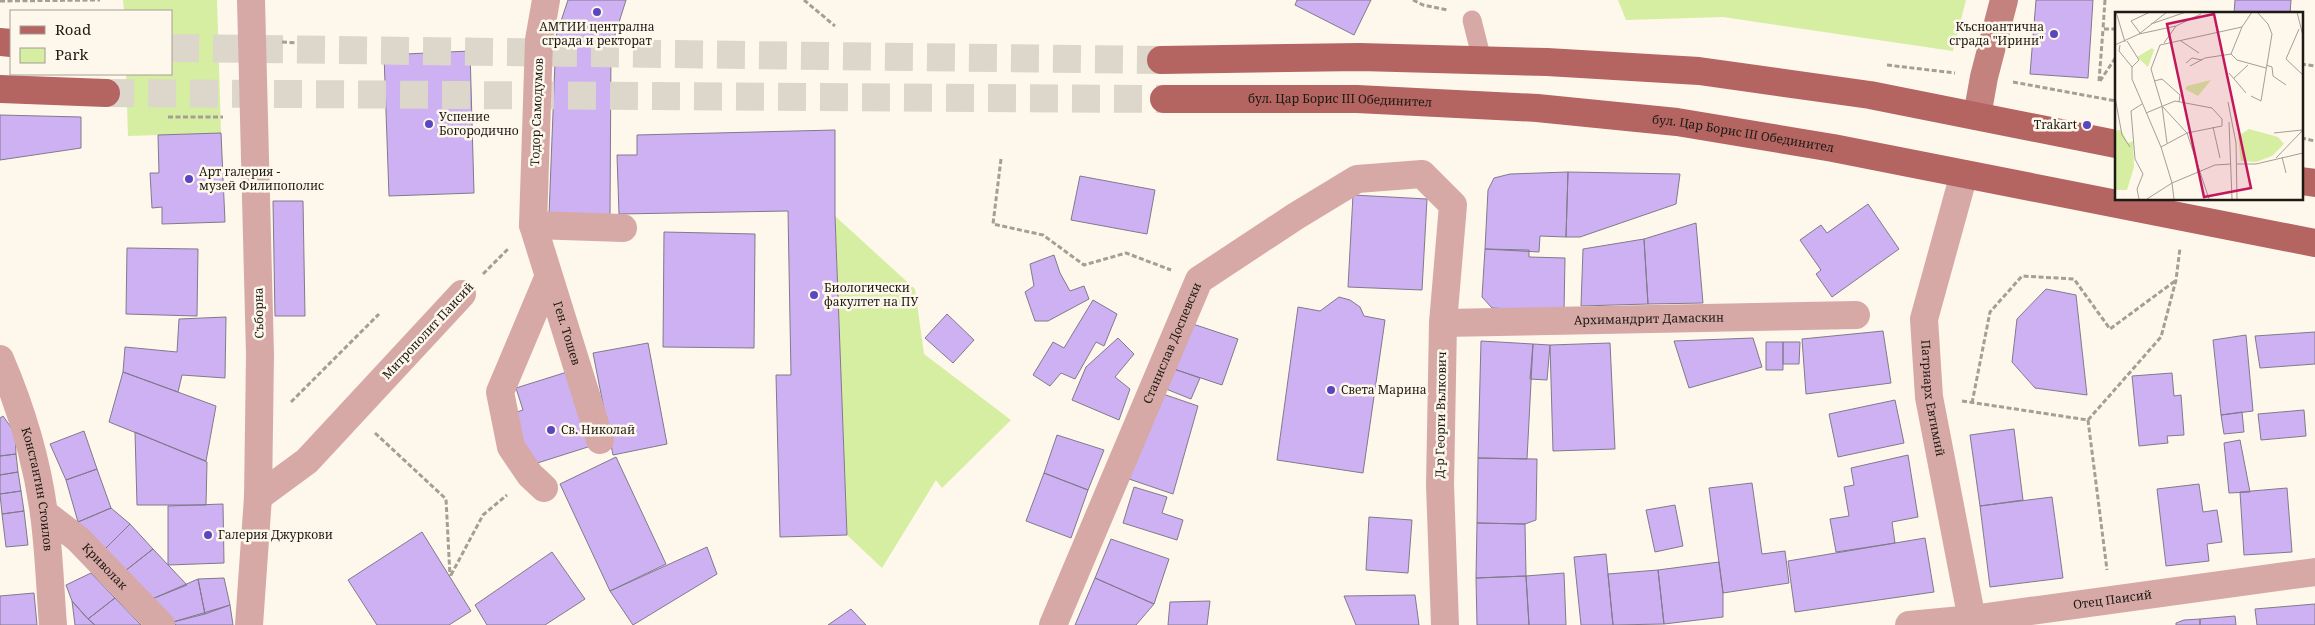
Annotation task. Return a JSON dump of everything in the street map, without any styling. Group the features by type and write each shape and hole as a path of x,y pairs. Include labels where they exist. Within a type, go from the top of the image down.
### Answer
{"main road":[{"path":"1161,60 1360,57 1482,60 1699,71 1870,94 2115,144"},
{"path":"0,89 106,93"},
{"name":"бул. Цар Борис III Обединител","path":"1164,99 1357,99 1537,108 1677,122 1833,148 2315,243"},
{"path":"2302,181 2315,183"}],"street":[{"name":"Съборна","path":"249,625 258,497 260,355 251,0"},
{"name":"Тодор Самодумов","path":"533,225 539,40 546,0"},
{"path":"1977,116 1984,77 2004,0"},
{"name":"Станислав Доспевски","path":"1053,625 1199,280 1296,216 1357,179 1422,174 1453,205"},
{"name":"Патриарх Евтимий","path":"1964,174 1924,319 1929,397 1972,622"},
{"name":"Д-р Георги Вълкович","path":"1445,625 1440,484 1443,323 1453,205"},
{"path":"533,225 623,228"},
{"name":"Ген. Тошев","path":"533,225 600,440"},
{"path":"537,482 511,447 500,392 521,346 548,278"},
{"name":"Митрополит Паисий","path":"258,497 307,461 462,294"},
{"name":"Архимандрит Дамаскин","path":"1443,323 1856,315"},
{"name":"Константин Стоилов","path":"0,359 17,399 26,427 44,513 53,625"},
{"name":"Криволак","path":"44,513 78,539 161,625"},
{"name":"Отец Паисий","path":"1909,625 1972,622 2111,600 2315,572"}],"lane":[{"path":"1472,20 1482,60"}],"path":[{"path":"0,2 100,0"},
{"path":"804,0 835,26"},
{"path":"1413,0 1423,5 1451,11"},
{"path":"2105,0 2099,81 2115,58"},
{"path":"2103,29 2115,29"},
{"path":"2302,64 2315,66"},
{"path":"168,118 254,116"},
{"path":"2302,138 2315,141"},
{"path":"1001,159 993,224 1043,235 1084,266 1126,253 1199,280"},
{"path":"2111,600 2088,420 2161,337 2176,280 2184,216"},
{"name":"Митрополит Паисий","path":"462,294 533,225"},
{"path":"1972,403 1990,312 2022,276 2074,279 2110,329 2176,280"},
{"path":"259,434 380,314"},
{"path":"1929,397 2088,420"},
{"path":"371,429 446,499 450,576 483,515 537,482"}],"green space":[{"path":"123,0 217,0 221,133 128,136 126,75 172,75 172,10 124,10"},
{"path":"1618,0 1966,0 1953,51 1723,17 1626,20"},
{"path":"835,216 915,289 924,354 1011,420 942,488 936,480 882,568 847,535"}],"building":[{"path":"568,0 626,0 611,48 610,217 549,215 556,36"},
{"path":"1297,0 1371,0 1354,35 1295,5"},
{"path":"2036,0 2093,0 2088,78 2030,74"},
{"path":"2235,0 2291,0 2290,12 2234,12"},
{"name":"Успение Богородично","path":"470,51 474,193 389,196 384,55"},
{"path":"0,115 81,117 81,148 0,160"},
{"name":"Биологически факултет на ПУ","path":"835,130 835,216 847,535 780,537 776,375 791,375 788,211 619,214 617,155 637,155 637,135"},
{"path":"221,133 225,222 162,224 162,207 152,208 150,173 159,173 158,135"},
{"path":"1568,172 1680,174 1676,204 1580,237 1566,237"},
{"path":"1568,172 1566,237 1540,236 1539,252 1485,249 1488,190 1494,178 1510,174"},
{"path":"1080,176 1155,190 1147,234 1071,220"},
{"path":"1353,195 1427,199 1422,290 1348,287"},
{"path":"273,201 303,201 305,316 275,316"},
{"path":"1868,204 1899,249 1832,297 1816,274 1821,270 1800,240 1821,225 1827,233"},
{"path":"1696,223 1703,303 1648,304 1644,239"},
{"path":"664,232 755,234 754,348 663,347"},
{"path":"1644,239 1648,304 1581,306 1583,249"},
{"path":"127,248 198,249 197,316 126,314"},
{"path":"1485,249 1529,250 1529,257 1565,258 1564,312 1492,308 1482,297"},
{"path":"1054,255 1060,273 1070,291 1084,286 1089,299 1048,321 1035,321 1025,292 1034,286 1030,264"},
{"path":"2046,289 2076,295 2087,395 2035,388 2012,362 2017,319"},
{"name":"Света Марина","path":"1339,297 1350,300 1360,307 1364,316 1385,320 1363,473 1277,460 1298,307 1320,311"},
{"path":"1093,300 1117,314 1104,346 1096,342 1075,379 1061,373 1050,386 1033,375 1053,342 1064,348"},
{"path":"947,314 974,340 953,363 925,338"},
{"path":"226,317 225,378 182,375 178,392 123,372 125,347 177,352 179,319"},
{"path":"1190,323 1238,339 1222,385 1174,369"},
{"path":"1883,331 1891,383 1806,394 1802,339"},
{"path":"2315,332 2315,364 2260,368 2255,336"},
{"path":"2246,335 2253,411 2221,415 2213,340"},
{"path":"1118,338 1134,354 1115,377 1130,389 1119,420 1072,400 1086,367"},
{"path":"1753,338 1762,367 1689,388 1674,341"},
{"path":"1481,341 1533,344 1527,459 1478,458"},
{"path":"1766,342 1783,342 1783,370 1766,370"},
{"path":"1783,342 1800,342 1799,364 1783,364"},
{"path":"648,343 667,444 613,455 593,353"},
{"path":"1610,343 1615,449 1553,451 1550,345"},
{"path":"1533,344 1550,345 1547,380 1530,379"},
{"path":"1174,369 1200,378 1191,399 1166,389"},
{"path":"123,372 216,406 206,461 109,422"},
{"name":"Св. Николай","path":"567,372 591,446 528,466 511,414 523,410 516,388"},
{"path":"2172,373 2174,396 2181,395 2184,435 2167,436 2168,443 2139,446 2132,376"},
{"path":"1157,392 1198,406 1173,494 1129,479"},
{"path":"1895,400 1904,443 1838,457 1829,414"},
{"path":"2304,410 2306,436 2261,440 2258,414"},
{"path":"2242,412 2244,432 2224,434 2221,415"},
{"path":"3,416 15,433 16,454 0,456 0,418"},
{"path":"2014,429 2023,500 1980,506 1970,435"},
{"path":"84,431 97,469 66,480 50,444"},
{"path":"135,432 207,462 206,505 137,505"},
{"path":"1057,435 1104,450 1088,490 1044,473"},
{"path":"2240,440 2250,492 2229,493 2224,443"},
{"path":"16,454 18,472 0,475 0,456"},
{"path":"1908,455 1918,517 1892,522 1895,543 1836,552 1830,519 1849,516 1844,487 1854,485 1851,468"},
{"path":"616,457 666,564 610,591 560,484"},
{"path":"1478,458 1537,459 1536,520 1525,524 1477,523"},
{"path":"97,469 111,508 78,522 66,480"},
{"path":"18,472 21,491 0,494 0,475"},
{"path":"1044,473 1088,490 1071,538 1026,521"},
{"path":"1752,483 1762,554 1785,551 1789,583 1723,593 1709,488"},
{"path":"2199,484 2203,512 2217,510 2222,542 2207,544 2209,561 2166,566 2157,489"},
{"path":"1134,487 1167,497 1162,513 1183,520 1177,540 1123,523"},
{"path":"2287,488 2292,552 2244,555 2240,492"},
{"path":"21,491 24,511 2,514 0,494"},
{"path":"2052,497 2063,578 1990,587 1980,506"},
{"path":"223,504 224,563 168,565 168,506"},
{"path":"1675,505 1683,546 1655,552 1646,510"},
{"path":"111,508 130,524 103,551 78,522"},
{"path":"24,511 28,545 6,547 2,514"},
{"path":"1369,517 1412,520 1408,573 1366,570"},
{"path":"1477,523 1525,524 1526,576 1476,578"},
{"path":"130,524 153,549 125,571 103,551"},
{"path":"422,532 471,611 449,625 377,625 348,580"},
{"path":"1925,538 1934,592 1795,612 1788,561"},
{"path":"1111,539 1169,559 1154,604 1095,578"},
{"path":"707,547 717,574 633,625 610,591"},
{"path":"153,549 187,585 152,599 125,571"},
{"path":"552,552 585,599 545,625 487,625 475,605"},
{"path":"1606,554 1613,625 1581,625 1574,557"},
{"path":"1719,562 1723,593 1723,617 1664,624 1658,570"},
{"path":"1658,570 1664,624 1613,625 1608,574"},
{"path":"91,573 115,598 88,619 72,601 66,585"},
{"path":"1564,573 1566,625 1529,625 1526,576"},
{"path":"1526,576 1529,625 1477,625 1476,578"},
{"path":"224,578 230,605 205,614 198,579"},
{"path":"1095,578 1154,604 1136,625 1075,625"},
{"path":"198,579 205,614 173,622 152,599"},
{"path":"34,593 37,625 0,625 0,596"},
{"path":"1415,595 1419,625 1356,625 1344,596"},
{"path":"115,598 141,625 95,625 88,619"},
{"path":"72,601 88,619 95,625 75,625"},
{"path":"1210,601 1207,625 1168,625 1170,602"},
{"path":"2315,604 2315,625 2257,625 2255,609"},
{"path":"230,605 233,625 176,625 173,622"},
{"path":"851,609 866,625 828,625"},
{"path":"2235,616 2236,625 2200,625 2200,619"},
{"path":"2200,619 2200,625 2176,625 2176,623 2184,620"}],"tunnel":[{"path":"172,48 1161,60"},
{"path":"106,93 1164,99"}],"place":[{"name":"АМТИИ централна сграда и ректорат","path":"597,12"},
{"name":"Късноантична сграда \"Ирини\"","path":"2054,34"},
{"name":"Успение Богородично","path":"429,124"},
{"name":"Trakart","path":"2087,125"},
{"name":"Арт галерия - музей Филипополис","path":"189,179"},
{"name":"Биологически факултет на ПУ","path":"814,295"},
{"name":"Света Марина","path":"1331,390"},
{"name":"Св. Николай","path":"551,430"},
{"name":"Галерия Джуркови","path":"208,535"}]}
